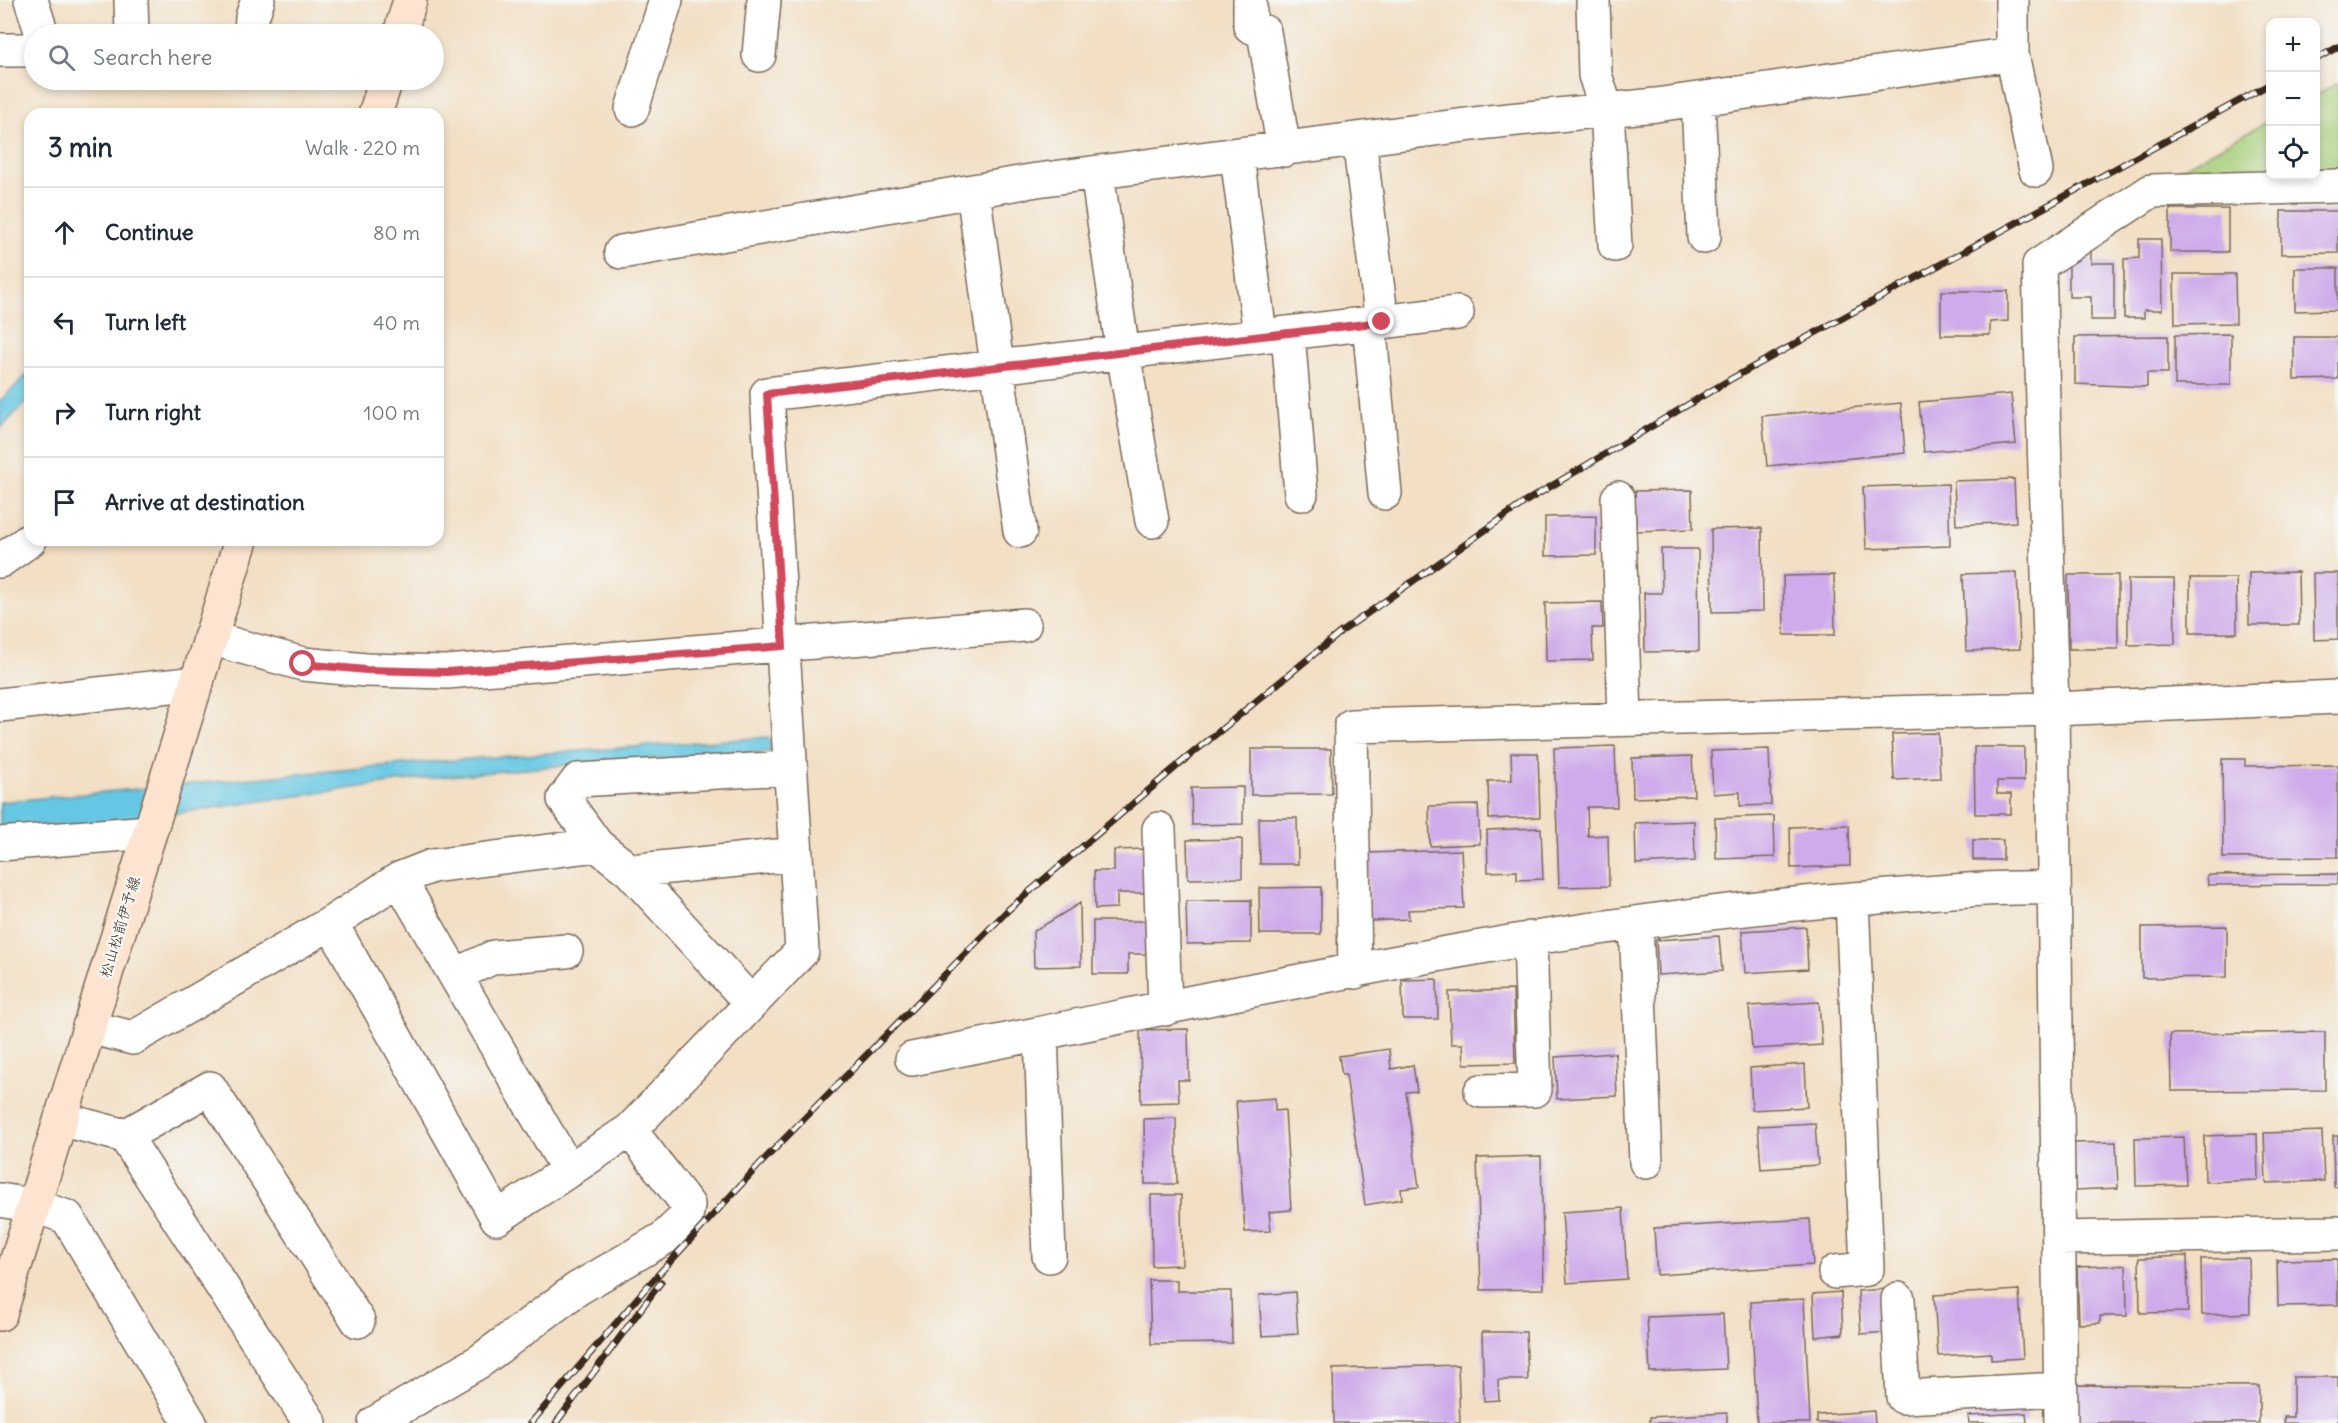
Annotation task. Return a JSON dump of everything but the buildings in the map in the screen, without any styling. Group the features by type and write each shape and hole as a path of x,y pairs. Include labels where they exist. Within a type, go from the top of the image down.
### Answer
{"main road":[{"path":"403,24 410,0"},
{"path":"377,108 383,90"},
{"name":"松山松前伊予線","path":"0,1314 239,546"}],"street":[{"path":"31,0 39,24"},
{"path":"130,0 131,24"},
{"path":"252,24 258,0"},
{"path":"632,108 666,0"},
{"path":"759,55 764,0"},
{"path":"1250,0 1250,26 1264,32 1284,150"},
{"path":"1593,0 1595,75 1607,111 1615,245"},
{"path":"2012,0 2012,54 2036,170"},
{"path":"0,50 24,50"},
{"path":"621,252 973,191 1097,173 1489,122 1607,111 2012,54"},
{"path":"1698,99 1704,237"},
{"path":"1359,140 1375,322 1385,493"},
{"path":"1237,156 1274,334 1301,494"},
{"path":"1097,173 1123,352 1152,521"},
{"path":"2061,1423 2052,709 2039,266 2151,191 2338,186"},
{"path":"973,191 1020,531"},
{"path":"331,923 497,1218 630,1130 802,951 767,394 1457,313"},
{"path":"1618,498 1625,719"},
{"path":"0,561 24,544"},
{"path":"210,638 303,664 366,670 447,672 783,646 1024,624"},
{"path":"0,705 197,683"},
{"path":"1355,972 1351,726 2052,709 2338,697"},
{"path":"751,1004 630,871 597,845 564,799 578,780 790,768"},
{"path":"1159,829 1166,1009"},
{"path":"0,844 150,832"},
{"path":"89,1027 133,1038 331,923 399,879 432,866 597,845"},
{"path":"630,871 796,854"},
{"path":"399,879 569,1171"},
{"path":"912,1059 1530,938 1775,906 1997,886 2054,888"},
{"path":"1835,1272 1867,1269 1852,899"},
{"path":"1636,923 1646,1162"},
{"path":"1481,1091 1535,1090 1530,938"},
{"path":"455,975 494,957 566,951"},
{"path":"1041,1034 1049,1256"},
{"path":"125,1136 210,1088 358,1322"},
{"path":"61,1119 125,1136 310,1423"},
{"path":"375,1423 480,1361 577,1289 664,1238 686,1217 688,1205 630,1130"},
{"path":"0,1200 34,1206 68,1217 190,1423"},
{"path":"2059,1238 2338,1233"},
{"path":"1898,1299 1903,1398 2060,1389"}],"green space":[{"path":"2338,83 2338,177 2320,177 2320,93"},
{"path":"2266,122 2266,179 2158,181"}],"water":[{"path":"24,378 24,404 0,429 0,401"},
{"path":"769,737 771,752 589,763 418,779 120,821 0,832 0,802 415,763"}],"railway":[{"path":"2320,57 2338,47"},
{"path":"531,1423 645,1289 759,1165 1009,909 1183,761 1341,632 1528,500 1731,379 2266,86"},
{"path":"556,1423 661,1282"}],"route":[{"path":"303,664 366,670 447,672 783,646 767,394 1382,322"}]}
